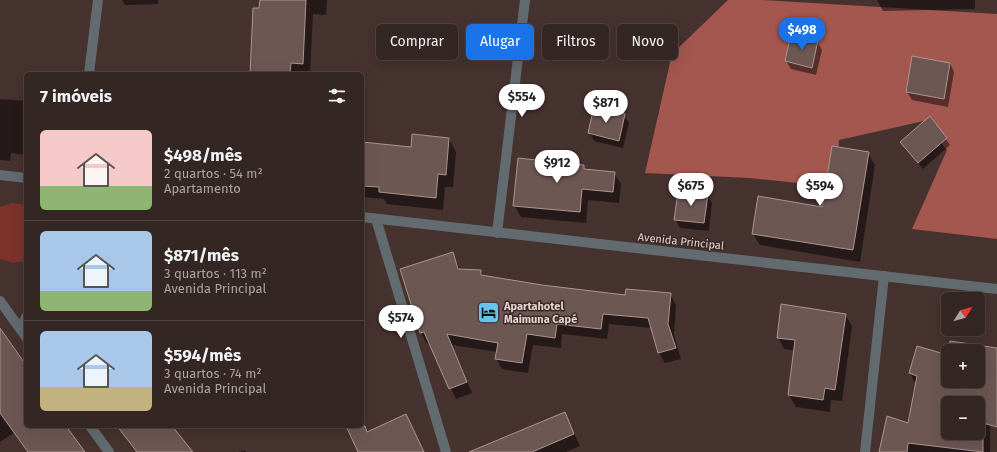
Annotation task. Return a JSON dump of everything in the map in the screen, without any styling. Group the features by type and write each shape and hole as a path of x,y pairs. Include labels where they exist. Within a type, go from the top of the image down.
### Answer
{"street":[{"path":"89,72 98,0"},
{"path":"497,233 525,0"},
{"path":"0,175 24,178"},
{"name":"Avenida Principal","path":"364,217 997,289"},
{"path":"376,219 446,452"},
{"path":"865,452 884,276"},
{"path":"0,301 23,333"},
{"path":"91,428 109,452"}],"shaded area":[{"path":"728,0 763,0 997,14 997,239 912,229 947,150 924,121 839,140 836,187 749,178 645,173 671,60 678,60 678,48"},
{"path":"12,203 24,205 24,261 13,263 0,259 0,207"}],"building":[{"path":"260,0 306,0 303,64 291,63 290,72 250,72 253,8 259,8"},
{"path":"791,34 818,40 812,68 785,61"},
{"path":"912,56 950,63 944,99 906,92"},
{"path":"594,106 625,114 619,141 588,133"},
{"path":"930,116 947,138 918,163 900,142"},
{"path":"412,134 449,138 446,175 438,174 436,198 379,192 379,187 364,186 364,142 411,147"},
{"path":"832,146 869,152 853,250 752,234 758,196 822,207"},
{"path":"518,158 584,165 584,169 615,172 613,192 582,189 580,212 513,206"},
{"path":"678,191 708,194 704,223 674,220"},
{"path":"453,252 458,269 481,270 481,275 542,285 625,295 626,289 671,293 668,324 676,348 658,353 648,318 603,314 601,329 557,324 555,338 527,334 522,363 495,359 498,343 447,334 467,382 449,389 424,332 420,333 400,269"},
{"path":"781,304 846,314 835,390 825,388 823,400 788,395 795,340 777,338"},
{"path":"0,328 24,362 24,428 67,428 85,452 28,452 0,413"},
{"path":"950,341 970,344 950,344"},
{"path":"917,346 941,353 941,388 985,388 985,346 997,348 997,427 985,424 985,396 941,396 941,440 983,440 983,452 908,443 907,452 879,452 887,416 908,423 917,376 909,373"},
{"path":"565,412 574,434 532,452 469,452"},
{"path":"406,414 424,452 358,452 347,428 364,428 365,426 367,432"},
{"path":"119,428 174,428 193,452 137,452"}],"place":[{"name":"Apartahotel Maimuna Capé","path":"488,312"}]}
